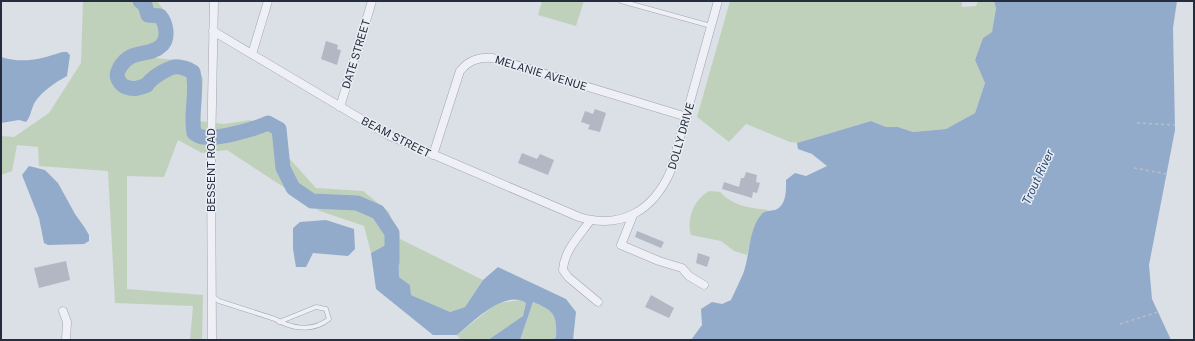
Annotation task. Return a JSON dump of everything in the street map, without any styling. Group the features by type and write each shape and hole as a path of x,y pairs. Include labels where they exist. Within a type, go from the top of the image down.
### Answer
{"street":[{"name":"BESSENT ROAD","path":"212,340 211,153 214,1"},
{"path":"252,54 268,1"},
{"name":"DATE STREET","path":"340,107 372,1"},
{"name":"DOLLY DRIVE","path":"590,221 614,221 633,215 653,200 664,187 671,170 687,117 718,1"},
{"name":"BEAM STREET","path":"213,31 388,135 514,191 590,221"},
{"name":"MELANIE AVENUE","path":"433,155 460,71 466,63 484,57 493,58 687,117"},
{"path":"633,215 621,244 659,261 682,268 689,276 704,285"},
{"path":"590,221 571,247 563,262 562,270 568,277 598,302"},
{"path":"63,311 67,322 66,340"}],"lane":[{"path":"621,1 711,26"},
{"path":"211,296 231,306 286,325 312,328 322,324 329,318 326,309 316,307 279,322"}],"path":[{"path":"1137,123 1175,125"},
{"path":"1134,168 1167,174"},
{"path":"1120,324 1158,312"}],"green space":[{"path":"83,1 157,1 168,16 171,39 156,58 192,62 203,78 200,121 224,124 250,120 256,123 276,119 285,128 288,157 316,188 363,191 389,212 398,238 483,280 465,307 450,312 411,295 410,285 399,277 397,238 371,253 364,226 320,211 227,150 202,153 178,140 164,177 127,176 127,289 203,295 202,340 190,340 193,306 115,303 108,171 39,166 38,147 17,145 12,171 1,175 1,136 14,137 49,113 81,63"},
{"path":"542,1 584,1 576,26 538,15"},
{"path":"730,1 962,1 962,7 976,6 978,1 994,1 996,7 992,32 983,38 975,60 985,83 975,113 946,129 913,132 898,127 886,127 871,121 797,143 790,142 746,124 729,142 697,117"},
{"path":"710,191 720,192 725,197 742,206 768,210 756,224 747,255 734,251 721,241 691,235 690,222 693,209 700,198"},
{"path":"521,300 526,303 523,316 488,340 461,340 457,335 497,303"},
{"path":"533,302 546,308 553,314 556,324 556,338 548,340 520,340"}],"water":[{"name":"Trout River","path":"994,1 1177,1 1173,28 1175,130 1149,265 1152,299 1171,340 691,340 702,325 701,309 712,302 722,304 731,300 743,274 751,236 757,221 764,212 775,210 782,205 785,197 786,180 795,173 806,176 827,166 812,154 798,149 797,143 871,121 886,127 898,127 913,132 946,129 975,113 985,83 975,60 983,38 992,32 996,8"},
{"path":"67,52 70,55 67,76 41,94 26,122 19,120 1,123 1,57 17,60 32,60"},
{"path":"29,166 45,170 58,183 75,214 89,235 89,241 84,244 48,245 44,243 39,218 22,175"},
{"path":"326,220 354,229 355,249 348,256 313,253 306,267 296,267 293,249 293,228 300,222"},
{"path":"398,238 399,277 410,285 411,295 450,312 465,307 483,280 498,267 566,299 576,312 573,340 548,340 556,338 555,319 550,311 533,302 520,340 488,340 523,316 526,303 517,300 508,300 489,309 457,335 433,335 376,289 371,253"}],"building":[{"path":"326,41 338,45 337,49 341,50 337,65 321,59"},
{"path":"595,109 606,113 600,132 588,129 590,125 581,122 585,111 593,114"},
{"path":"522,153 537,159 540,154 554,160 548,175 518,163"},
{"path":"746,172 757,175 756,182 760,183 757,193 753,192 752,198 722,189 724,182 739,187 741,178 744,178"},
{"path":"637,231 664,242 661,248 635,237"},
{"path":"698,253 710,257 707,267 696,263"},
{"path":"66,261 70,280 39,288 34,268"},
{"path":"651,295 674,308 669,318 645,307"}],"waterway":[{"path":"140,1 145,5 148,15 160,16 165,26 166,34 164,42 157,49 129,57 124,61 117,74 117,78 121,84 125,87 142,87 147,85 159,74 174,67 182,67 193,72 195,87 193,118 194,133 202,137 217,137 245,131 268,123 279,129 283,168 293,188 312,201 357,203 378,212 392,233 392,262"}]}
